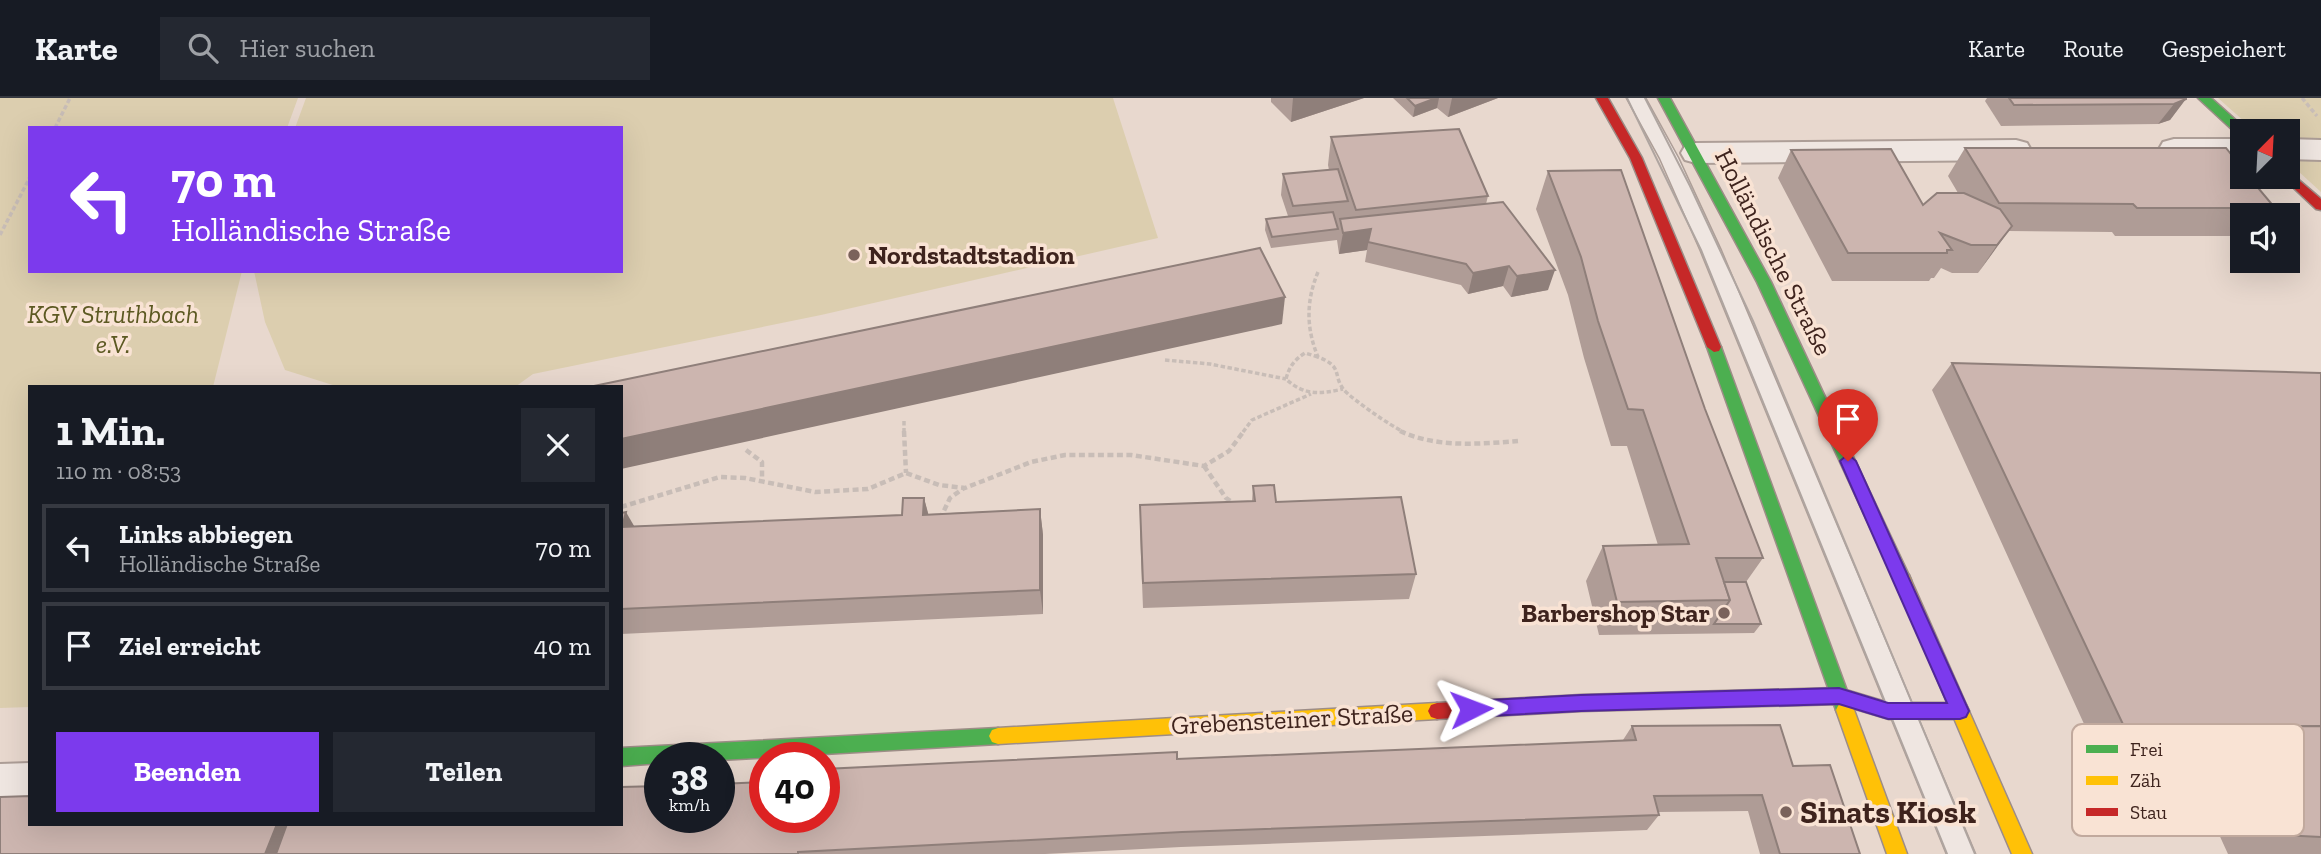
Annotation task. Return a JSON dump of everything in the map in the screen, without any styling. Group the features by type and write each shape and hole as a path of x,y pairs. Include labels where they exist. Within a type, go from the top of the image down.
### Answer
{"main road":[{"path":"1602,98 1636,158 1714,348 1896,854"},
{"name":"Holländische Straße","path":"1664,98 1792,335 2019,847"},
{"path":"2204,98 2230,121"},
{"path":"2300,186 2321,206"},
{"name":"Grebensteiner Straße","path":"623,757 1567,704 1839,696 1888,711 1960,711"},
{"path":"2019,847 2036,854"}],"street":[{"path":"2147,149 2230,149"},
{"path":"2300,149 2321,150"},
{"path":"1696,153 2038,150"},
{"path":"0,785 28,784"}],"lane":[{"path":"1636,98 1669,158 1712,251 1961,854"}],"path":[{"path":"56,126 70,98"},
{"path":"2302,98 2321,120"},
{"path":"0,235 28,181"},
{"path":"1318,272 1310,294 1308,328 1318,357"},
{"path":"1286,379 1288,368 1294,359 1305,354 1318,357 1331,362 1339,374 1343,389 1399,430 1420,440 1477,444 1518,441"},
{"path":"1165,360 1210,364 1286,379 1295,389 1311,394"},
{"path":"936,529 950,498 965,488 1031,462 1065,455 1131,455 1204,466 1221,458 1252,420 1311,394 1343,389"},
{"path":"904,421 906,473"},
{"path":"746,450 762,462 762,481"},
{"path":"1204,466 1226,498 1237,506"},
{"path":"623,506 720,477 762,481 815,492 868,489 906,473 939,485 965,488"}],"green space":[{"name":"KGV Struthbach e.V.","path":"0,98 298,98 288,126 28,126 28,273 242,273 214,385 28,385 28,707 0,708"},
{"name":"Nordstadtstadion","path":"306,98 1113,98 1158,238 821,315 533,374 518,385 333,385 285,370 265,322 254,273 623,273 623,126 296,126"},
{"path":"2218,98 2321,98 2321,192 2300,173 2300,119 2242,119"}],"building":[{"path":"1407,98 1436,98 1415,106"},
{"path":"2009,98 2186,99 2174,104 2014,105"},
{"path":"1459,129 1488,196 1356,210 1331,137"},
{"path":"1965,148 2226,148 2230,153 2230,189 2259,189 2271,203 2230,203 2230,208 2137,208 2133,204 1999,203"},
{"path":"1891,149 1923,205 1937,193 1964,193 2000,209 2012,226 1997,245 1971,245 1940,233 1952,250 1947,250 1947,253 1848,253 1791,150"},
{"path":"1338,169 1348,201 1293,206 1283,174"},
{"path":"1621,170 1705,409 1763,558 1716,558 1730,600 1617,602 1603,546 1689,544 1643,410 1628,409 1598,321 1581,257 1548,171"},
{"path":"1503,202 1555,270 1517,276 1509,266 1473,273 1466,264 1368,242 1371,229 1343,233 1340,219"},
{"path":"1333,212 1338,229 1272,237 1266,219"},
{"path":"1260,248 1285,297 623,439 623,385 599,385"},
{"path":"1952,363 2321,373 2321,726 2123,724"},
{"path":"1274,485 1276,502 1401,497 1416,574 1143,583 1140,505 1255,501 1253,486"},
{"path":"903,498 924,498 923,515 1040,509 1040,590 623,609 623,527 902,515"},
{"path":"1724,582 1746,582 1761,624 1714,624 1730,600"},
{"path":"1780,725 1793,766 1830,765 1860,854 1780,854 1762,795 1654,796 1659,815 1182,832 798,854 276,854 286,826 623,826 623,787 644,786 644,833 735,833 735,783 749,783 749,833 840,833 840,768 1177,752 1177,759 1636,740 1632,726"},
{"path":"2304,726 2321,726 2321,837 2301,836 2304,836"},
{"path":"28,796 28,826 276,826 265,854 0,854 0,797"}],"tram line":[{"path":"1627,98 1701,250 1947,854"},
{"path":"1645,98 1690,186 1753,321 1975,854"}],"traffic: fast":[{"path":"1664,98 1764,282 1903,580"},
{"path":"2204,98 2230,121"},
{"path":"1714,347 1845,710"},
{"path":"623,757 998,736"}],"traffic: slow":[{"path":"1903,580 2022,854"},
{"path":"1845,710 1897,854"},
{"path":"998,736 1437,711"}],"traffic: jam":[{"path":"1602,98 1636,158 1714,347"},
{"path":"2300,186 2321,206"},
{"path":"1437,711 1581,703 1839,696 1889,711 1960,711"}],"place":[{"name":"Nordstadtstadion","path":"854,255"},
{"name":"Barbershop Star","path":"1724,613"},
{"name":"Sinats Kiosk","path":"1786,812"}],"route":[{"path":"1471,709 1581,703 1839,696 1888,711 1960,711 1848,461"}]}
